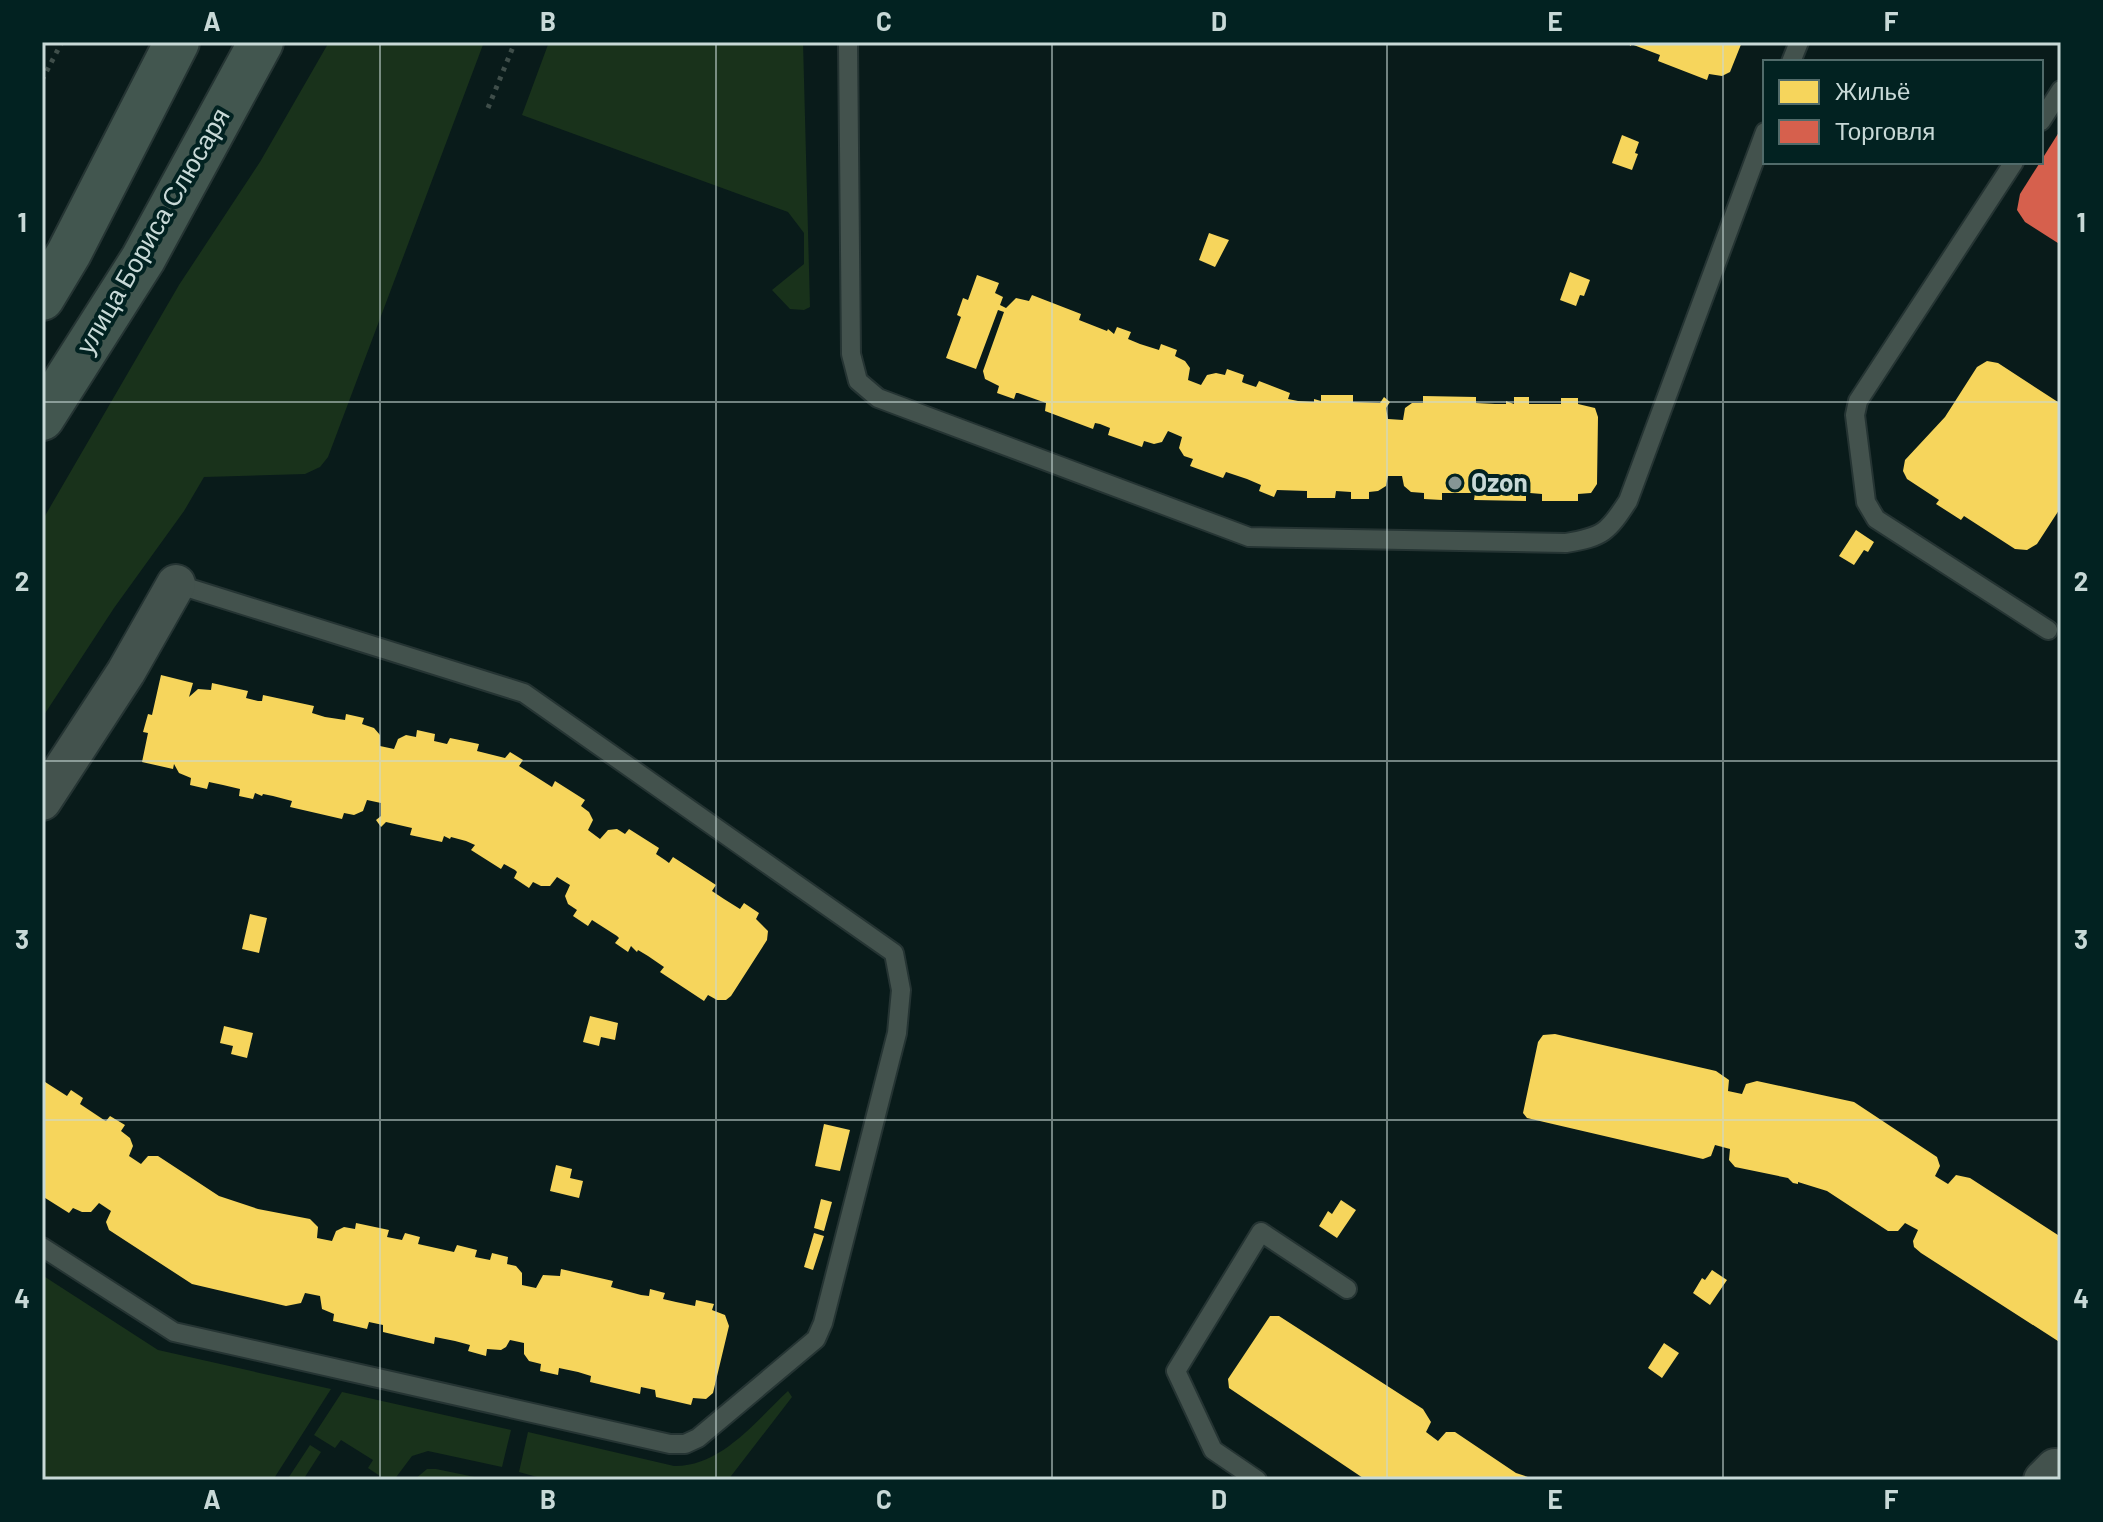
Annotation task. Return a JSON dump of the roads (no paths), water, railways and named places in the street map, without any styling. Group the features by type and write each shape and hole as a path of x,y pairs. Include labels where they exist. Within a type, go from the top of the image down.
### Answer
{"main road":[{"path":"42,298 69,253 177,42"},
{"name":"улица Бориса Слюсаря","path":"42,418 143,259 261,42"}],"street":[{"path":"42,801 126,672 176,584"}],"lane":[{"path":"848,42 851,354 858,381 878,398 1249,537 1566,543 1594,538 1612,525 1628,501 1763,137"},
{"path":"2043,118 2061,90"},
{"path":"2013,164 1858,401 1855,415 1866,502 1876,519 2048,630"},
{"path":"42,1247 174,1332 670,1444 685,1444 698,1438 816,1339 823,1323 897,1033 901,990 894,953 524,693 176,584"},
{"path":"1257,1480 1213,1450 1176,1371 1261,1232 1347,1289"}],"place":[{"name":"Ozon","path":"1455,483"}]}
